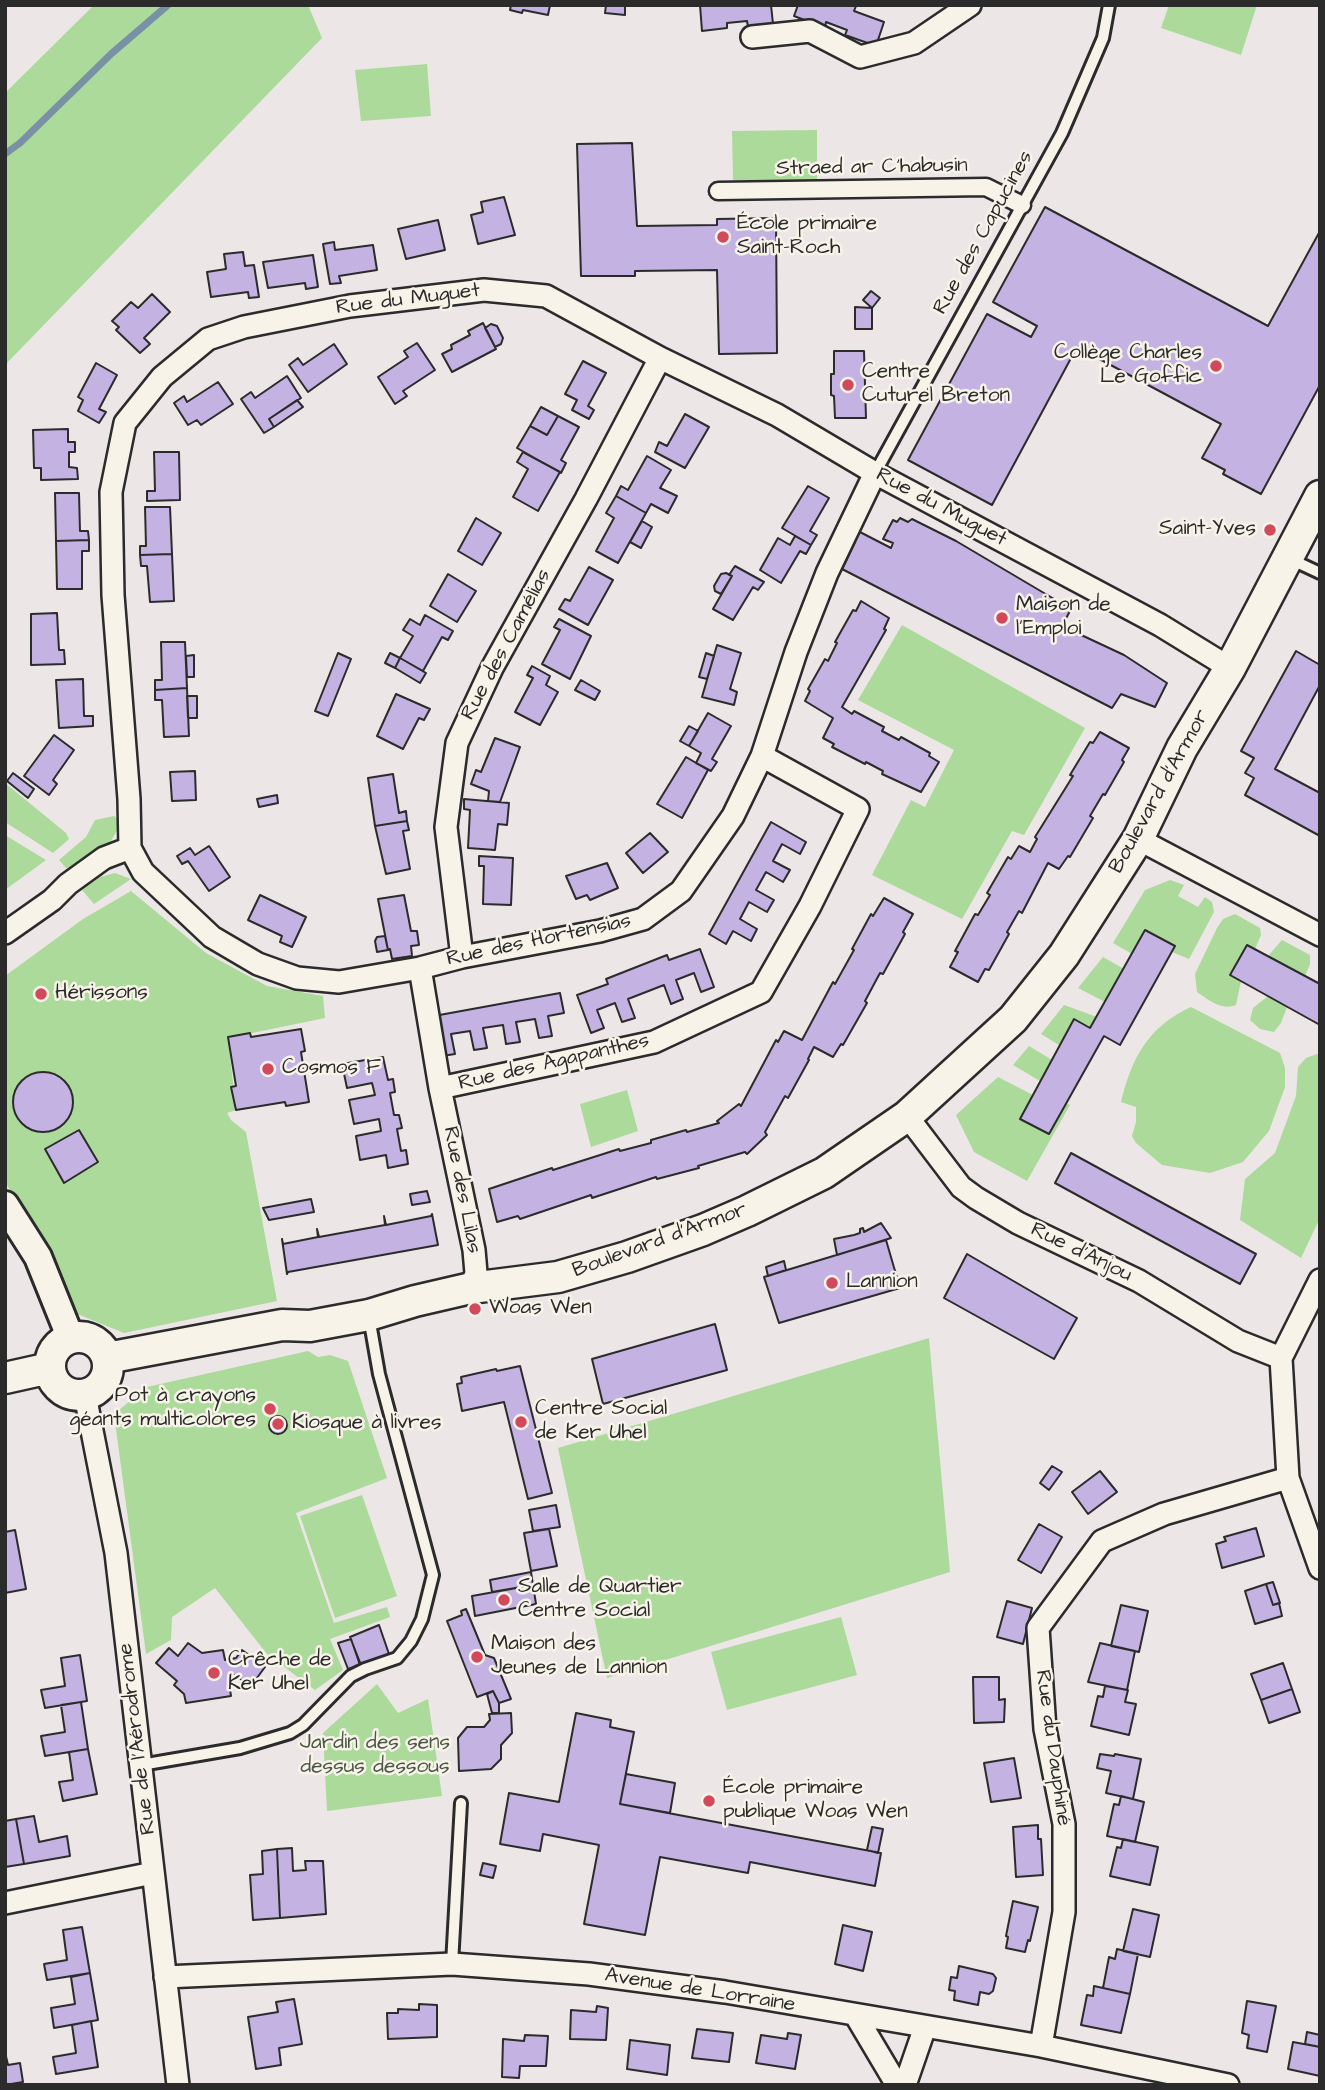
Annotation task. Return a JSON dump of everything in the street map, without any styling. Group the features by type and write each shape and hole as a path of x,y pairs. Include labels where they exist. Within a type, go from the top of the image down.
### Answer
{"main road":[{"name":"Boulevard d'Armor","path":"107,1358 282,1325 310,1326 369,1315 415,1301 471,1289 558,1277 626,1257 703,1230 824,1173 907,1116 1013,1019 1064,955 1138,839 1177,758 1230,668 1320,496"},
{"path":"71,1339 89,1339 103,1350 107,1358 106,1377 101,1385 85,1395 66,1392 58,1386 50,1368 55,1350 71,1339"},
{"path":"5,1378 50,1368"}],"street":[{"path":"752,37 810,31 859,57 914,43 970,5"},
{"name":"Straed ar C'habusin","path":"718,191 986,187 1022,205"},
{"name":"Rue du Muguet","path":"130,848 129,799 113,595 111,492 125,424 162,377 208,339 244,327 349,306 484,290 547,296 660,358 777,415 875,473 1160,625 1230,668"},
{"name":"Rue des Camélias","path":"462,957 446,827 457,743 492,667 586,499 660,358"},
{"name":"Rue des Hortensias","path":"130,848 143,872 212,937 258,964 297,978 339,982 600,931 643,919 681,891 733,816 762,755 796,652 827,573 875,473"},
{"name":"Rue des Agapanthes","path":"440,1088 654,1042 761,992 810,906 858,809 762,755"},
{"path":"1138,839 1320,935"},
{"path":"5,933 104,858 130,848"},
{"name":"Rue des Lilas","path":"420,968 440,1088 474,1250 475,1273 471,1289"},
{"name":"Rue d'Anjou","path":"907,1116 961,1187 976,1198 1018,1223 1139,1281 1238,1340 1281,1358"},
{"path":"5,1205 38,1257 71,1339"},
{"path":"1320,1280 1281,1358 1288,1478 1320,1568"},
{"name":"Rue de l'Aérodrome","path":"85,1395 116,1553 165,1977 171,2083"},
{"name":"Rue du Dauphiné","path":"1041,2046 1064,1912 1064,1824 1045,1729 1038,1628 1102,1541 1164,1514 1288,1478"},
{"path":"5,1903 153,1873"},
{"name":"Avenue de Lorraine","path":"165,1977 452,1964 602,1975 725,1992 1041,2046 1228,2085"},
{"path":"856,2016 897,2085"},
{"path":"905,2085 925,2027"}],"lane":[{"name":"Rue des Capucines","path":"875,473 1062,133 1103,38 1109,5"},
{"path":"1289,558 1320,573"},
{"path":"141,1765 240,1748 290,1733 303,1724 351,1676 397,1658 411,1641 422,1619 433,1575 379,1374 369,1315"},
{"path":"452,1964 461,1803"}],"green space":[{"path":"94,5 308,5 322,38 5,365 5,93"},
{"path":"1169,5 1257,5 1241,55 1161,28"},
{"path":"427,64 431,116 361,121 355,70"},
{"path":"817,130 817,180 733,180 732,131"},
{"path":"902,625 1085,728 1024,835 1012,831 962,919 872,875 911,800 925,807 954,750 858,700"},
{"path":"5,783 66,833 69,839 53,853 5,822"},
{"path":"114,816 120,825 111,841 72,867 66,868 59,860 86,837 95,820"},
{"path":"5,835 46,860 5,890"},
{"path":"115,873 131,879 94,904 82,890 100,877"},
{"path":"1170,880 1184,885 1178,896 1198,907 1205,897 1212,902 1214,912 1189,959 1172,952 1175,946 1145,930 1132,954 1113,943 1145,890"},
{"path":"131,891 206,953 267,986 323,996 325,1018 228,1038 236,1110 227,1113 231,1120 246,1132 277,1301 124,1333 75,1313 5,1181 5,976 83,919"},
{"path":"1235,914 1260,928 1261,935 1255,949 1247,945 1231,975 1241,981 1236,1005 1225,1007 1197,992 1195,974 1223,919"},
{"path":"1282,940 1310,955 1305,976 1268,956"},
{"path":"1103,957 1124,969 1105,1002 1078,988"},
{"path":"1268,996 1287,1007 1274,1032 1260,1029 1250,1020 1253,1008"},
{"path":"1064,1005 1097,1017 1090,1028 1074,1019 1059,1045 1041,1034"},
{"path":"1191,1007 1280,1053 1285,1068 1285,1087 1269,1131 1243,1162 1210,1173 1162,1165 1136,1143 1132,1136 1136,1107 1121,1102 1131,1071 1144,1045 1163,1024"},
{"path":"1029,1046 1052,1060 1040,1081 1013,1065"},
{"path":"1320,1053 1320,1218 1301,1258 1240,1220 1245,1179 1275,1153 1296,1096 1298,1067 1306,1058"},
{"path":"998,1077 1033,1095 1049,1134 1066,1103 1070,1105 1027,1181 974,1152 956,1115"},
{"path":"627,1090 638,1131 591,1147 580,1104"},
{"path":"929,1338 950,1572 607,1678 558,1448"},
{"path":"308,1351 318,1357 330,1355 348,1361 387,1478 296,1513 334,1623 387,1607 390,1617 330,1639 343,1670 315,1690 267,1654 215,1588 172,1617 171,1640 146,1654 114,1414 147,1387"},
{"path":"362,1495 397,1596 335,1618 300,1516"},
{"path":"841,1617 857,1675 727,1710 711,1652"},
{"name":"Jardin des sens dessus dessous","path":"377,1684 398,1713 428,1699 442,1796 327,1811 323,1733"}],"building":[{"path":"511,5 550,5 548,15 510,10"},
{"path":"606,5 625,5 625,15 605,13"},
{"path":"700,5 771,5 773,24 748,27 747,21 727,23 727,28 702,31"},
{"path":"798,5 856,6 854,11 884,22 876,46 845,35 847,30 826,22 825,28 794,16"},
{"path":"632,143 637,226 717,225 717,219 776,218 777,353 719,354 717,270 635,271 635,276 581,276 577,144"},
{"path":"504,197 515,235 478,244 471,215 483,212 481,202"},
{"name":"Collège Charles Le Goffic","path":"1045,207 1268,326 1320,231 1320,385 1261,494 1223,474 1225,470 1202,458 1221,424 1077,347 992,505 908,460 987,314 1031,337 1037,326 993,302"},
{"path":"438,220 445,250 406,259 398,229"},
{"path":"334,242 335,250 373,245 377,270 339,276 341,283 330,284 323,244"},
{"path":"243,252 245,266 254,265 259,297 249,298 248,292 211,297 207,272 226,269 224,254"},
{"path":"313,255 318,287 306,289 305,283 268,288 263,262"},
{"path":"871,291 880,298 872,308 863,300"},
{"path":"152,294 170,312 144,338 150,344 140,353 116,330 119,327 112,321 131,302 138,308"},
{"path":"855,307 872,308 872,329 855,329"},
{"path":"483,323 496,349 452,372 442,354 452,349 451,345 470,335 468,331"},
{"path":"491,324 497,326 503,338 501,344 495,347 485,328"},
{"path":"417,343 435,370 403,391 407,396 395,404 378,377 408,357 404,351"},
{"path":"334,344 347,364 308,392 289,365 298,358 303,365"},
{"name":"Centre Cuturel Breton","path":"834,351 864,351 866,418 835,418 834,396 831,395"},
{"path":"583,361 606,373 588,406 594,410 589,419 572,410 577,400 565,394"},
{"path":"96,363 117,375 99,409 106,412 99,423 78,411 83,400 78,397"},
{"path":"287,376 301,398 269,419 274,427 264,433 241,399 251,392 255,398"},
{"path":"218,382 233,404 201,425 197,420 188,425 174,403 184,396 187,402"},
{"path":"297,400 303,407 274,427 269,419"},
{"path":"541,407 558,416 547,435 530,426"},
{"path":"685,414 709,427 685,468 655,452 659,442 667,446"},
{"path":"558,416 579,427 561,460 566,463 561,473 517,448 530,426 547,435"},
{"path":"68,429 68,442 75,442 75,452 69,452 69,467 77,468 78,479 41,480 41,468 34,468 33,430"},
{"path":"154,452 179,452 180,500 147,501 147,491 155,491"},
{"path":"523,452 560,472 538,511 513,497 528,469 517,462"},
{"path":"647,456 671,470 660,488 677,496 668,513 651,504 646,513 616,496 621,486 628,490"},
{"path":"808,486 829,498 810,531 817,535 811,545 782,528"},
{"path":"55,493 79,493 80,531 88,531 89,540 56,541"},
{"path":"616,496 646,513 618,563 596,551 614,518 606,513"},
{"path":"145,507 170,507 172,554 140,555 140,546 146,546"},
{"path":"476,518 501,533 482,565 458,551"},
{"name":"Maison de l'Emploi","path":"900,518 908,522 912,519 956,541 1071,609 1062,626 1124,655 1167,683 1155,707 1121,694 1112,708 842,569 855,542 851,541 856,530 891,548 893,543 883,539 893,520 897,522"},
{"path":"642,521 652,527 641,548 630,542"},
{"path":"795,536 811,545 806,554 800,551 781,583 760,570 778,538 790,545"},
{"path":"89,540 89,551 82,551 82,589 57,589 56,541"},
{"path":"172,554 174,601 150,602 147,566 141,566 140,555"},
{"path":"735,566 764,582 758,590 753,587 733,620 713,609"},
{"path":"589,567 613,580 588,625 559,609 565,599 570,601"},
{"path":"448,574 476,591 457,622 430,606"},
{"path":"721,574 732,576 721,594 715,591 714,586"},
{"path":"861,601 889,618 884,629 886,630 842,707 884,727 882,731 899,740 901,737 930,753 929,756 939,762 921,792 832,747 834,744 823,738 833,718 805,701 810,691 808,689 825,659 828,661 837,643 835,642"},
{"path":"57,613 59,650 64,650 65,664 31,665 31,614"},
{"path":"425,615 453,631 448,640 442,637 423,671 400,658 413,636 403,630 410,619 420,625"},
{"path":"559,619 591,636 570,679 542,664 560,630 554,627"},
{"path":"161,642 185,642 187,688 155,690 155,680 162,680"},
{"path":"717,645 741,653 730,689 737,692 734,705 702,697"},
{"path":"1296,651 1320,665 1320,685 1275,769 1320,793 1320,836 1245,795 1254,778 1245,773 1254,758 1241,751"},
{"path":"338,653 351,659 328,716 315,711"},
{"path":"390,653 400,658 395,668 385,663"},
{"path":"706,653 714,656 707,679 699,677"},
{"path":"194,655 194,677 187,677 186,656"},
{"path":"400,658 426,673 420,683 395,668"},
{"path":"532,666 550,676 546,685 558,692 540,725 515,712 533,678 527,675"},
{"path":"83,679 84,716 93,716 93,726 59,728 56,680"},
{"path":"581,680 600,691 595,700 575,690"},
{"path":"187,688 189,736 164,737 162,700 155,700 155,690"},
{"path":"396,694 430,709 424,720 419,718 403,749 377,736"},
{"path":"187,696 197,696 197,718 188,718"},
{"path":"708,713 731,726 712,759 717,762 711,771 696,763 701,753 689,746"},
{"path":"689,726 698,731 689,746 680,741"},
{"path":"1100,732 1129,748 1122,760 1124,762 1090,816 1093,818 1070,857 1068,856 1059,869 1048,863 1022,913 1019,911 1007,932 1009,934 989,970 985,969 978,982 950,967 958,952 955,951 975,914 978,915 990,895 987,893 1008,857 1011,859 1019,846 1030,852 1037,839 1035,837 1073,776 1070,775 1090,742 1093,743"},
{"path":"54,735 74,750 53,780 57,784 49,795 24,776"},
{"path":"495,738 520,747 500,802 488,801 489,791 471,784 476,770 481,772"},
{"path":"686,757 708,770 682,818 657,804"},
{"path":"195,771 196,800 172,801 170,772"},
{"path":"13,773 34,789 28,798 7,781"},
{"path":"393,774 399,813 406,811 407,821 375,826 368,778"},
{"path":"277,795 278,803 259,807 257,799"},
{"path":"464,799 509,803 507,825 498,824 495,850 468,848 470,810 464,809"},
{"path":"407,821 409,830 403,831 410,869 386,874 375,826"},
{"path":"771,822 806,842 800,854 782,844 773,861 790,870 783,882 766,872 756,890 774,900 767,912 749,902 740,919 757,929 751,941 733,931 726,944 709,934"},
{"path":"650,833 668,852 643,873 626,853"},
{"path":"209,846 230,877 209,891 188,861 182,864 177,856 190,848 195,855"},
{"path":"479,856 513,858 511,905 483,904 484,866 479,866"},
{"path":"607,863 618,888 590,900 587,895 576,899 566,876"},
{"path":"260,895 306,917 292,947 280,942 282,936 248,920"},
{"path":"404,895 411,931 417,931 419,945 411,946 412,956 392,959 378,899"},
{"path":"884,898 913,914 903,932 905,934 883,974 880,973 865,1001 867,1003 843,1045 841,1044 833,1057 814,1047 788,1098 785,1096 765,1132 767,1135 747,1154 745,1152 698,1166 699,1168 657,1179 656,1177 592,1198 591,1195 520,1219 518,1216 497,1222 489,1189 552,1168 553,1170 619,1149 620,1151 651,1143 651,1140 686,1130 687,1132 719,1123 717,1121 739,1104 741,1106 776,1040 778,1042 784,1031 802,1040 833,982 835,984 854,950 852,949 871,914 873,916"},
{"path":"1145,930 1175,946 1120,1045 1104,1036 1049,1134 1020,1119 1074,1019 1090,1028"},
{"path":"385,936 388,950 377,952 377,937"},
{"path":"1247,945 1320,984 1320,1025 1230,975"},
{"path":"700,949 714,987 701,992 694,973 676,980 683,999 671,1004 664,985 628,999 635,1018 622,1022 615,1003 597,1010 604,1028 591,1033 577,995 608,984 606,979 667,955 669,960"},
{"path":"560,993 564,1013 548,1016 552,1036 539,1038 535,1019 516,1022 520,1042 506,1044 503,1025 483,1028 487,1048 474,1050 470,1031 451,1034 455,1054 442,1056 434,1016"},
{"name":"Cosmos F","path":"301,1029 305,1051 301,1052 309,1102 286,1106 285,1102 236,1110 231,1087 236,1086 228,1037 250,1033 251,1037"},
{"path":"383,1057 388,1080 393,1079 395,1092 390,1093 394,1115 399,1115 402,1128 397,1129 401,1151 406,1150 408,1164 388,1168 386,1155 360,1160 356,1136 381,1131 379,1119 354,1124 349,1100 375,1095 372,1083 347,1088 342,1064"},
{"path":"37,1072 49,1072 68,1085 73,1102 71,1114 60,1127 49,1132 37,1132 18,1119 13,1108 13,1096 26,1077"},
{"path":"79,1130 98,1162 64,1183 45,1149"},
{"path":"1071,1153 1256,1254 1240,1284 1055,1183"},
{"path":"427,1191 430,1202 412,1205 410,1194"},
{"path":"311,1199 314,1212 269,1220 263,1208"},
{"path":"432,1214 438,1245 287,1274 282,1239 283,1244 318,1237 317,1229 319,1237 385,1225 384,1216 386,1225"},
{"path":"881,1223 891,1238 837,1255 834,1239 860,1233 863,1228 864,1232"},
{"name":"Lannion","path":"886,1240 900,1288 779,1323 764,1277"},
{"path":"967,1254 1077,1318 1054,1359 944,1298"},
{"path":"784,1261 786,1270 768,1276 766,1267"},
{"path":"715,1324 727,1370 603,1404 592,1359"},
{"name":"Centre Social de Ker Uhel","path":"520,1366 552,1493 528,1499 504,1402 462,1411 457,1384 462,1383 461,1377"},
{"name":"Kiosque à livres","path":"278,1416 284,1419 287,1425 284,1431 278,1434 272,1431 269,1425 272,1419"},
{"path":"1052,1466 1062,1472 1049,1490 1040,1483"},
{"path":"1100,1471 1117,1492 1088,1514 1072,1492"},
{"path":"556,1505 560,1527 533,1531 529,1510"},
{"path":"1039,1524 1062,1537 1041,1573 1018,1560"},
{"path":"1256,1528 1264,1556 1222,1568 1216,1544 1226,1541 1224,1537"},
{"path":"549,1529 557,1566 531,1571 524,1533"},
{"path":"15,1530 26,1589 5,1593 5,1532"},
{"path":"531,1572 533,1585 492,1592 490,1580"},
{"path":"1273,1582 1280,1603 1273,1605 1266,1584"},
{"path":"1266,1584 1273,1605 1279,1603 1282,1616 1255,1624 1245,1591"},
{"name":"Salle de Quartier Centre Social","path":"533,1585 536,1604 475,1616 472,1596"},
{"path":"1007,1601 1032,1608 1023,1644 997,1637"},
{"path":"1121,1605 1148,1611 1139,1652 1111,1646"},
{"name":"Maison des Jeunes de Lannion","path":"466,1609 485,1655 494,1658 511,1699 499,1703 493,1691 477,1697 447,1621 462,1615 461,1611"},
{"path":"379,1625 389,1654 361,1665 350,1637"},
{"path":"351,1639 360,1665 348,1669 338,1643"},
{"name":"Crêche de Ker Uhel","path":"188,1643 202,1653 223,1650 225,1660 236,1658 242,1650 265,1667 251,1686 234,1675 228,1677 231,1696 186,1703 184,1694 174,1685 177,1681 156,1663 169,1648 178,1656"},
{"path":"1100,1643 1135,1651 1127,1690 1088,1682"},
{"path":"80,1655 87,1701 45,1708 41,1690 65,1686 61,1658"},
{"path":"1283,1663 1292,1689 1261,1700 1251,1674"},
{"path":"973,1677 999,1677 999,1700 1005,1699 1004,1722 974,1723"},
{"path":"1105,1686 1128,1690 1125,1702 1136,1704 1129,1735 1091,1726 1098,1696 1103,1697"},
{"path":"1292,1689 1300,1712 1269,1723 1261,1700"},
{"path":"493,1691 499,1703 499,1713 492,1713 487,1694"},
{"path":"81,1702 88,1749 45,1756 41,1736 65,1732 61,1705"},
{"path":"511,1713 512,1733 501,1745 501,1759 491,1769 459,1771 458,1738 467,1727 484,1727 490,1720 489,1714"},
{"path":"576,1713 611,1720 610,1727 634,1732 620,1804 881,1853 875,1886 750,1862 748,1873 660,1857 645,1935 584,1924 599,1845 543,1834 540,1851 500,1844 509,1793 559,1802"},
{"path":"88,1749 97,1794 63,1801 59,1782 73,1780 69,1752"},
{"path":"1100,1754 1141,1759 1133,1799 1106,1793 1111,1771 1097,1768"},
{"path":"1014,1758 1021,1798 991,1802 984,1763"},
{"path":"626,1774 675,1783 670,1813 620,1804"},
{"path":"1121,1796 1144,1802 1135,1842 1107,1836 1114,1804 1119,1805"},
{"path":"34,1816 39,1842 67,1836 70,1856 24,1864 16,1819"},
{"path":"16,1819 24,1864 5,1867 5,1821"},
{"path":"1038,1825 1043,1875 1016,1877 1013,1827"},
{"path":"872,1827 883,1829 878,1853 867,1850"},
{"path":"1123,1839 1158,1847 1150,1885 1110,1876 1117,1847 1121,1848"},
{"path":"292,1848 293,1871 306,1870 305,1861 323,1861 326,1914 280,1918 277,1849"},
{"path":"277,1849 280,1918 253,1920 250,1875 263,1874 262,1851"},
{"path":"483,1863 496,1866 493,1878 480,1875"},
{"path":"1013,1901 1038,1907 1025,1952 1006,1948"},
{"path":"1133,1909 1159,1915 1150,1957 1123,1951"},
{"path":"843,1925 872,1932 863,1971 835,1964"},
{"path":"82,1927 90,1973 47,1980 44,1964 67,1960 63,1930"},
{"path":"1117,1949 1138,1954 1130,1994 1103,1988 1109,1957 1115,1959"},
{"path":"959,1966 993,1974 996,1978 993,1991 989,1994 980,1992 978,2005 954,2000 955,1991 949,1990 951,1977 957,1978"},
{"path":"90,1973 98,2020 54,2028 51,2008 75,2004 71,1977"},
{"path":"1094,1986 1130,1994 1121,2033 1081,2025 1087,1995 1093,1996"},
{"path":"294,1999 302,2044 279,2048 281,2065 256,2069 248,2017 278,2012 276,2002"},
{"path":"1247,2001 1276,2006 1267,2052 1247,2048 1249,2035 1242,2033"},
{"path":"419,2004 437,2005 437,2037 388,2039 387,2013 398,2013 398,2009 419,2010"},
{"path":"597,2006 608,2008 606,2040 570,2039 571,2010 596,2012"},
{"path":"91,2021 98,2067 56,2074 53,2057 76,2053 72,2025"},
{"path":"697,2029 733,2033 729,2062 692,2058"},
{"path":"1307,2032 1320,2035 1320,2047 1305,2044"},
{"path":"788,2033 801,2035 795,2069 756,2063 761,2035 787,2039"},
{"path":"525,2035 548,2036 546,2066 520,2066 519,2078 502,2077 503,2039 524,2041"},
{"path":"630,2040 670,2045 667,2075 627,2069"},
{"path":"1293,2042 1320,2047 1320,2076 1288,2069"},
{"path":"5,2052 8,2065 20,2063 23,2082 5,2085"}],"waterway":[{"path":"5,154 20,143 111,54 168,5"}],"place":[{"name":"École primaire Saint-Roch","path":"723,237"},
{"name":"Collège Charles Le Goffic","path":"1216,366"},
{"name":"Centre Cuturel Breton","path":"848,385"},
{"name":"Saint-Yves","path":"1270,530"},
{"name":"Maison de l'Emploi","path":"1002,618"},
{"name":"Hérissons","path":"41,994"},
{"name":"Cosmos F","path":"268,1069"},
{"name":"Lannion","path":"832,1283"},
{"name":"Woas Wen","path":"475,1309"},
{"name":"Pot à crayons géants multicolores","path":"270,1409"},
{"name":"Centre Social de Ker Uhel","path":"521,1422"},
{"name":"Kiosque à livres","path":"278,1424"},
{"name":"Salle de Quartier Centre Social","path":"504,1600"},
{"name":"Maison des Jeunes de Lannion","path":"477,1657"},
{"name":"Crêche de Ker Uhel","path":"214,1673"},
{"name":"École primaire publique Woas Wen","path":"709,1801"}]}
